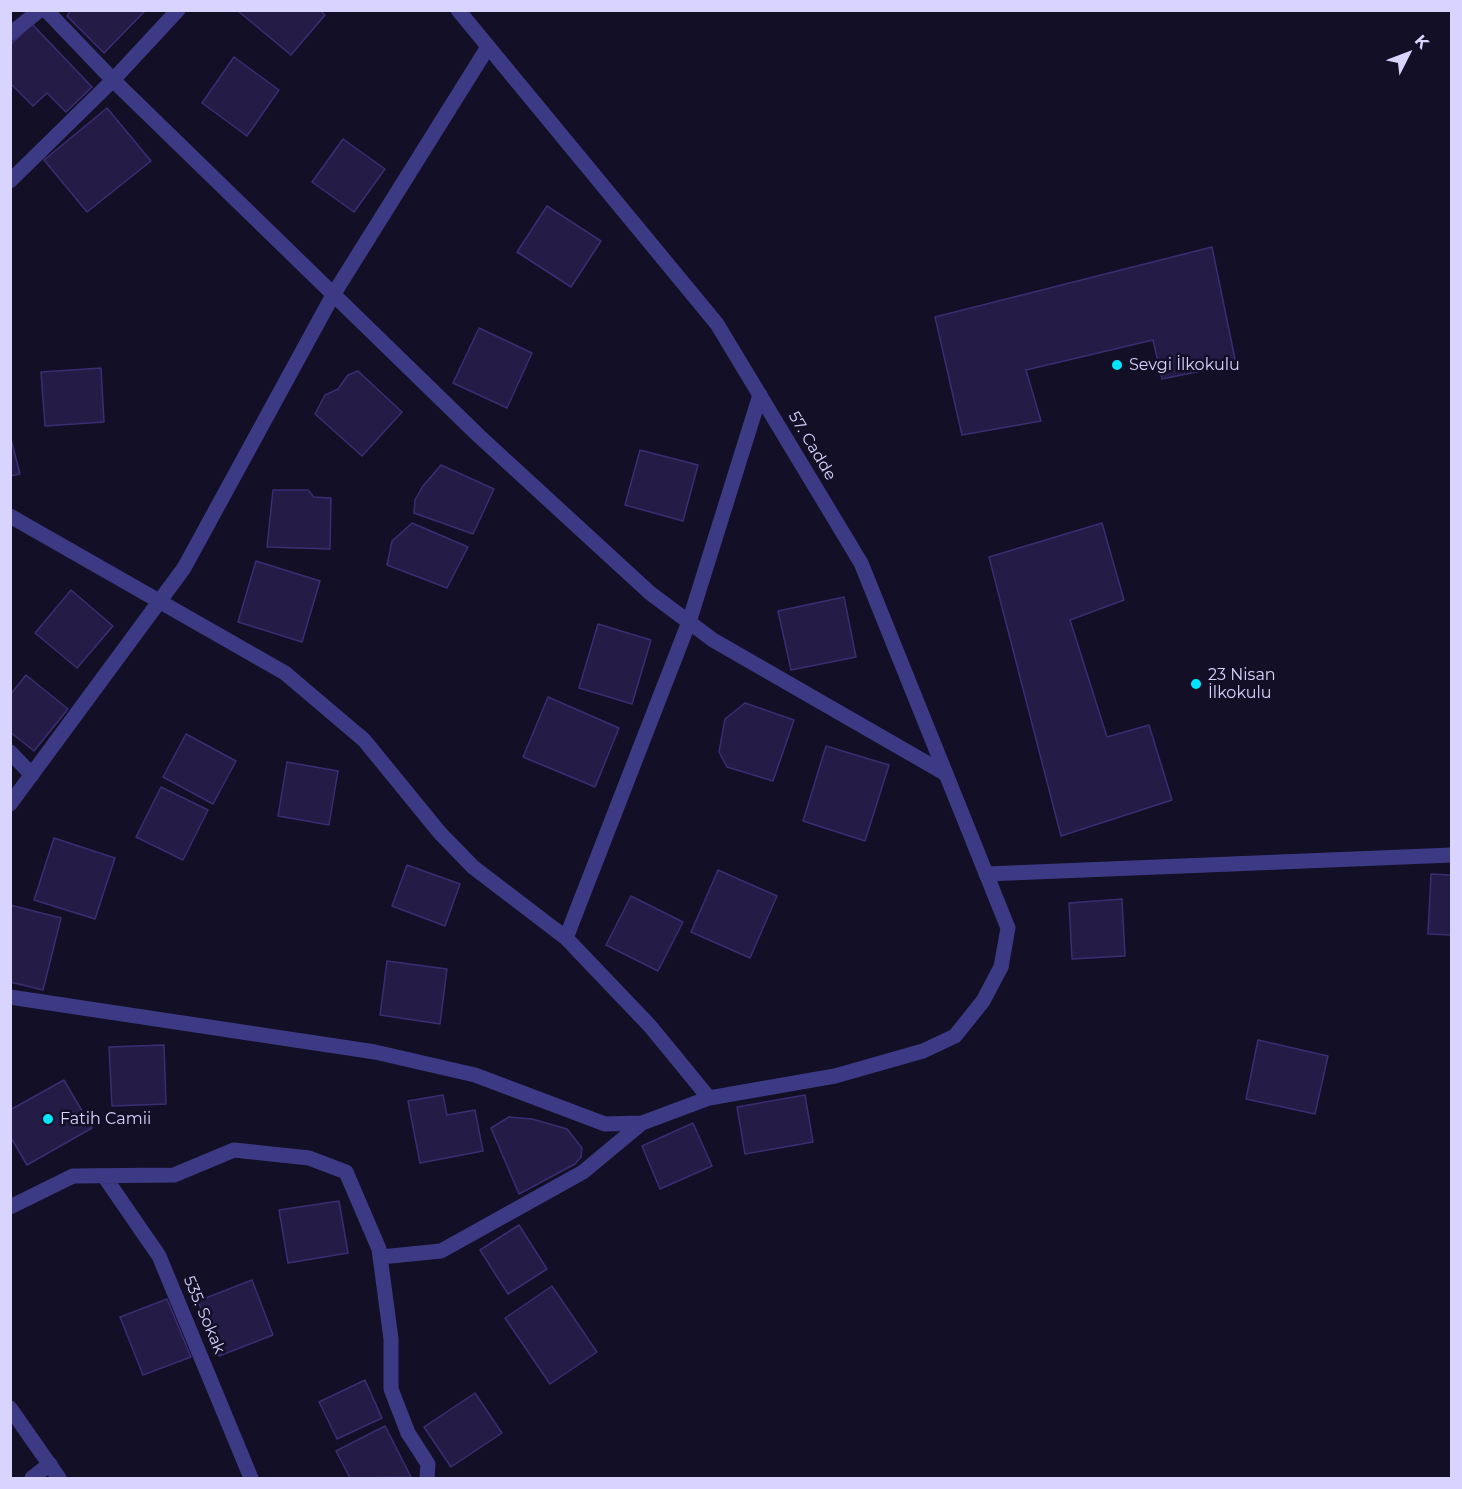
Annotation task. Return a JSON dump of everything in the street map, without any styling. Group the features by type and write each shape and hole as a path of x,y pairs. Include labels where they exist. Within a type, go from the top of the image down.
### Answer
{"street":[{"path":"10,34 40,10"},
{"path":"46,10 113,80 333,295 496,452 650,593 713,640 946,774"},
{"path":"10,181 113,80 178,10"},
{"name":"57. Cadde","path":"458,10 717,324 760,394 861,563 1008,928 1001,968 982,1001 955,1036 922,1051 835,1076 709,1098"},
{"path":"10,804 184,568 333,295 488,47"},
{"path":"566,938 689,622 760,394"},
{"path":"10,516 285,673 364,740 440,833 473,867 566,938 650,1026 709,1098 642,1123 605,1124 475,1075 375,1052 10,997"},
{"path":"10,752 32,775"},
{"path":"986,874 1452,855"},
{"path":"381,1257 441,1251 583,1172 642,1123"},
{"path":"12,1202 74,1176 174,1174 234,1150 309,1158 346,1172 381,1257 391,1339 391,1389 408,1433 428,1464 427,1479"},
{"name":"535. Sokak","path":"104,1176 159,1256 251,1479"},
{"path":"10,1408 51,1464 59,1479"},
{"path":"32,1479 51,1464"}],"building":[{"path":"71,10 143,10 144,12 104,53 67,16"},
{"path":"319,10 325,15 291,55 238,11"},
{"path":"32,24 92,87 66,112 47,93 33,106 10,83 10,45"},
{"path":"234,57 279,90 247,136 202,103"},
{"path":"107,108 151,161 87,212 44,160"},
{"path":"343,139 385,169 354,212 312,182"},
{"path":"547,206 601,241 571,287 517,252"},
{"path":"1212,247 1236,364 1162,379 1153,340 1026,370 1041,421 962,435 935,317"},
{"path":"479,328 532,353 507,408 453,383"},
{"path":"101,368 104,422 45,426 41,372"},
{"path":"358,371 402,412 362,456 315,414 325,395 338,389 348,375"},
{"path":"10,435 20,474 10,476"},
{"path":"640,450 698,465 683,521 625,505"},
{"path":"441,465 494,489 473,534 414,513 415,500 423,486"},
{"path":"273,490 308,490 314,497 331,498 330,549 267,547"},
{"path":"412,523 468,547 447,588 387,565 392,541"},
{"path":"1102,523 1124,600 1070,620 1107,737 1149,725 1172,800 1061,836 989,557"},
{"path":"256,561 320,581 302,642 238,622"},
{"path":"71,590 113,626 77,668 35,633"},
{"path":"844,597 856,657 791,670 778,611"},
{"path":"598,624 651,640 632,704 579,688"},
{"path":"26,675 68,709 34,751 10,732 10,695"},
{"path":"548,697 619,728 595,787 523,757"},
{"path":"745,703 794,720 773,781 727,767 719,752 725,719"},
{"path":"186,734 236,761 213,804 163,777"},
{"path":"826,746 889,765 865,841 803,821"},
{"path":"287,762 338,771 329,825 278,816"},
{"path":"161,787 208,810 183,860 136,837"},
{"path":"54,838 115,858 95,919 34,900"},
{"path":"407,865 460,884 445,926 392,906"},
{"path":"718,870 777,896 750,958 691,932"},
{"path":"1431,874 1452,875 1452,935 1428,934"},
{"path":"631,896 683,922 658,971 606,945"},
{"path":"1122,899 1125,956 1072,959 1069,903"},
{"path":"10,905 61,918 43,990 10,982"},
{"path":"387,961 447,969 440,1024 380,1015"},
{"path":"1258,1040 1328,1056 1315,1114 1246,1099"},
{"path":"164,1045 166,1104 112,1106 109,1047"},
{"name":"Fatih Camii","path":"64,1080 92,1128 27,1165 10,1136 10,1110"},
{"path":"443,1095 447,1115 475,1110 483,1151 420,1163 408,1101"},
{"path":"805,1095 813,1142 745,1154 737,1107"},
{"path":"509,1117 532,1119 567,1129 582,1148 581,1157 575,1164 519,1194 491,1128"},
{"path":"693,1123 712,1166 660,1189 642,1146"},
{"path":"339,1201 348,1253 288,1263 279,1210"},
{"path":"519,1225 547,1269 508,1294 480,1250"},
{"path":"252,1280 273,1335 219,1356 198,1301"},
{"path":"552,1286 597,1352 550,1384 505,1318"},
{"path":"167,1299 191,1357 143,1375 120,1317"},
{"path":"365,1380 382,1418 337,1439 319,1402"},
{"path":"475,1393 502,1433 451,1467 424,1427"},
{"path":"385,1426 411,1477 350,1478 336,1451"}],"place":[{"name":"Sevgi İlkokulu","path":"1117,365"},
{"name":"23 Nisan İlkokulu","path":"1196,684"},
{"name":"Fatih Camii","path":"48,1119"}]}
